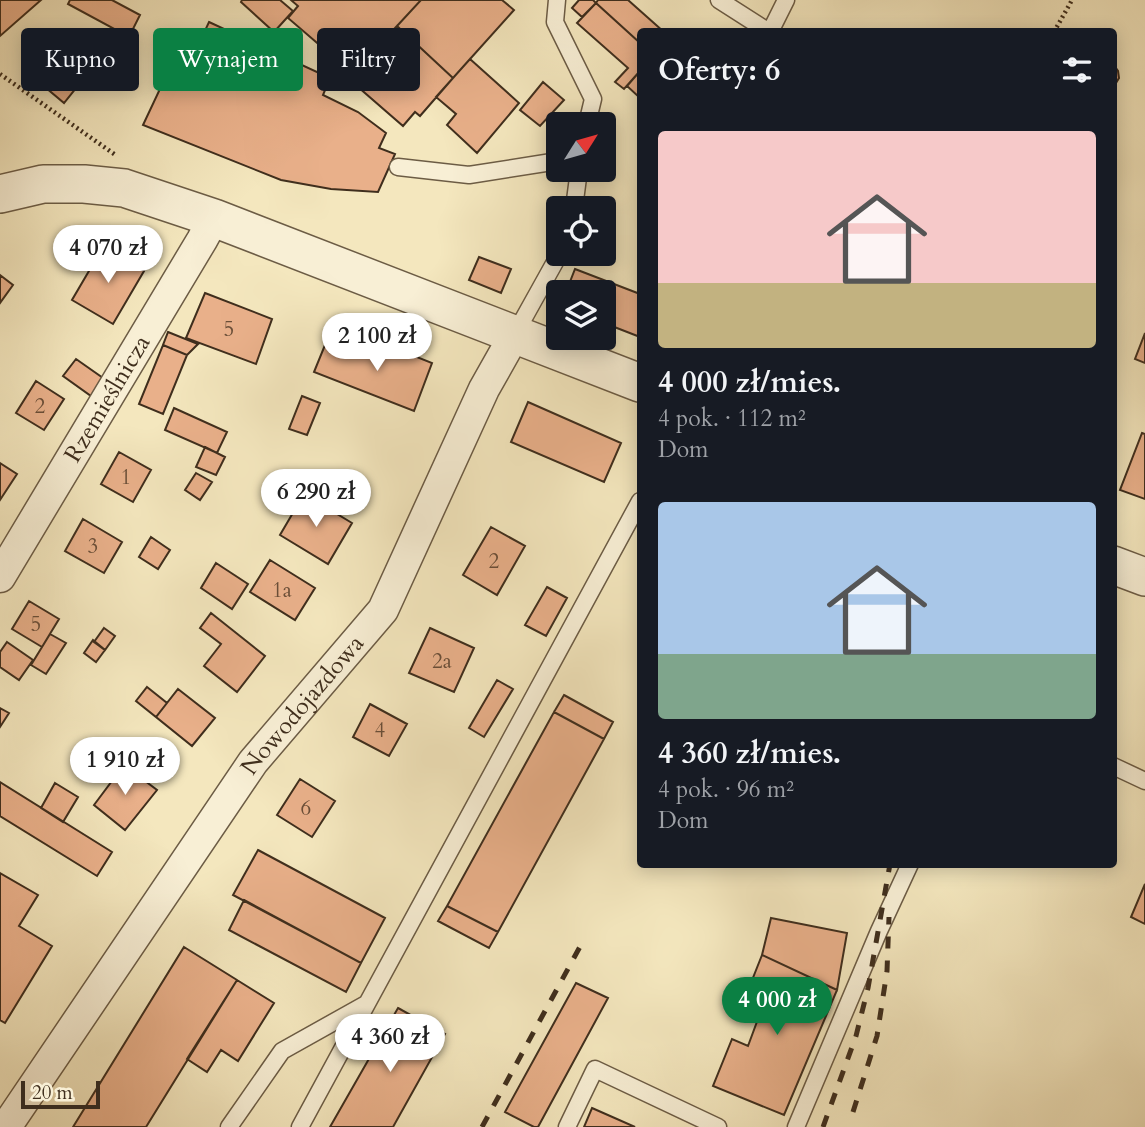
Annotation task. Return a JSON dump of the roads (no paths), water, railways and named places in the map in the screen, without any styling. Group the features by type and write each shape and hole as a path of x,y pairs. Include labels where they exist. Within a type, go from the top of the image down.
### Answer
{"street":[{"path":"0,194 43,184 124,188 214,218 637,382"},
{"name":"Rzemieślnicza","path":"0,577 214,218"},
{"name":"Nowodojazdowa","path":"6,1127 253,762 383,610 484,389 515,334"},
{"path":"1117,567 1145,578"}],"lane":[{"path":"557,0 555,22 593,99 590,112"},
{"path":"719,0 764,28"},
{"path":"772,28 786,0"},
{"path":"398,167 469,175 546,163"},
{"path":"515,334 553,266"},
{"path":"300,1127 637,507"},
{"path":"1117,768 1145,780"},
{"path":"796,1127 908,868"},
{"path":"229,1127 282,1051 366,1004"},
{"path":"567,1127 595,1069 718,1127"}],"railway":[{"path":"823,1127 856,1036 868,988 889,868"},
{"path":"853,1112 877,1036 887,971 889,917"},
{"path":"482,1127 582,943"}]}
